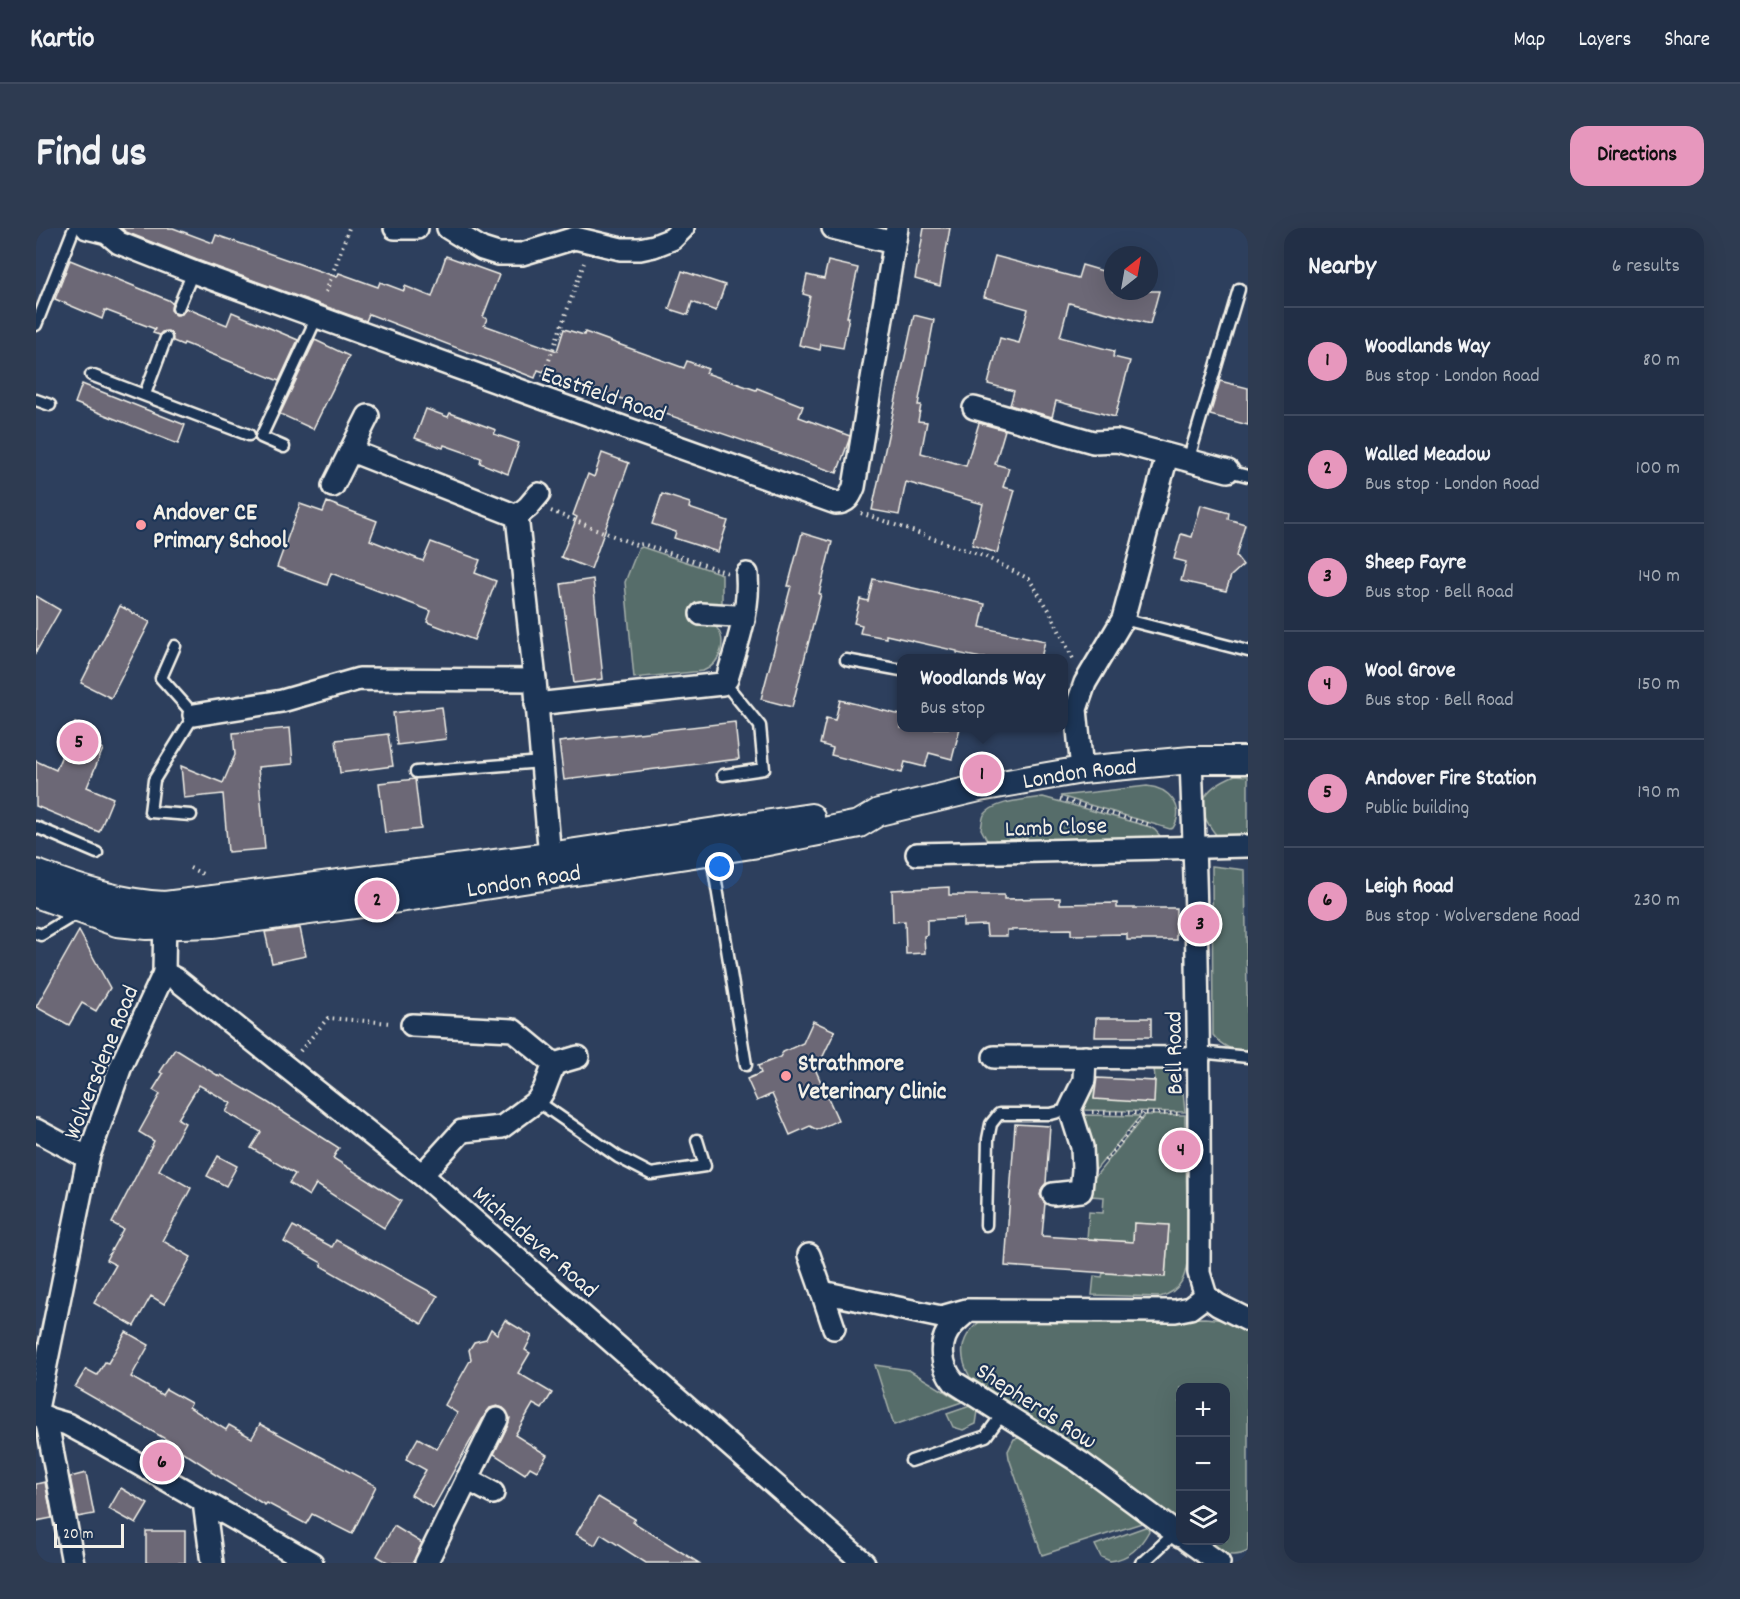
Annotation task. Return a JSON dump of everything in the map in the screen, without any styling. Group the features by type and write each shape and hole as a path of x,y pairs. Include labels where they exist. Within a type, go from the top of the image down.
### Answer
{"street":[{"path":"394,228 417,228"},
{"path":"448,228 482,249 498,254 522,254 575,238 621,249 647,248 672,239 683,228"},
{"path":"833,228 896,236 854,488 848,500 842,503"},
{"name":"Eastfield Road","path":"102,230 119,243 193,272 836,503 842,503"},
{"path":"974,408 1093,442 1117,441 1188,462 1238,473"},
{"path":"333,486 368,416"},
{"path":"351,451 529,504 536,704 551,866"},
{"path":"1082,770 1069,707 1123,619 1167,456"},
{"path":"536,704 710,686 724,682 727,679 744,620 747,604 747,577"},
{"path":"700,614 735,615 744,620"},
{"path":"194,715 282,701 359,679 535,680"},
{"name":"London Road","path":"166,915 551,866 710,842 752,845 859,824 879,812 979,788 1082,770 1191,760 1248,760"},
{"name":"Bell Road","path":"1191,760 1195,843 1200,1114 1199,1273 1206,1296"},
{"name":"Lamb Close","path":"917,854 1195,843 1248,846"},
{"path":"36,873 104,896 141,904 166,915"},
{"path":"36,894 117,923 147,926 166,915"},
{"name":"Wolversdene Road","path":"39,1415 88,1158 121,1066 164,973 166,915"},
{"name":"Micheldever Road","path":"164,973 176,979 422,1175 864,1563"},
{"path":"412,1025 513,1030 554,1064"},
{"path":"993,1057 1199,1055"},
{"path":"554,1064 578,1057"},
{"path":"1053,1194 1081,1191 1082,1147 1070,1110 1084,1080 1085,1057"},
{"path":"422,1175 462,1131 502,1127 537,1101 554,1064"},
{"path":"36,1131 88,1158"},
{"path":"810,1255 834,1328"},
{"path":"822,1292 941,1317 969,1310 1175,1311 1190,1308 1206,1296 1218,1305 1248,1320"},
{"name":"Shepherds Row","path":"969,1310 950,1327 944,1346 943,1363 954,1382 1081,1463 1176,1532"},
{"path":"39,1415 67,1424 93,1437 312,1563"},
{"path":"39,1415 73,1563"},
{"path":"426,1563 497,1419"},
{"path":"467,1479 493,1493"},
{"path":"204,1502 212,1563"},
{"name":"Shepherds Row","path":"1194,1545 1219,1563"}],"lane":[{"path":"36,325 74,228"},
{"path":"178,308 193,272"},
{"path":"1188,462 1239,289"},
{"path":"284,447 261,437 317,317"},
{"path":"145,394 166,338"},
{"path":"91,375 249,435"},
{"path":"36,400 50,405"},
{"path":"1123,619 1248,651"},
{"path":"175,646 161,678 194,715 154,780 150,812 191,815"},
{"path":"846,660 897,669"},
{"path":"723,775 764,769 760,726 724,682"},
{"path":"416,772 542,762"},
{"path":"36,827 97,853"},
{"path":"710,842 746,1065"},
{"path":"36,933 41,935 82,911"},
{"path":"1199,1055 1248,1057"},
{"path":"537,1101 618,1156 651,1174 705,1166 697,1140"},
{"path":"986,1224 988,1139 991,1124 999,1114 1051,1114 1070,1110"},
{"path":"911,1461 986,1436 1004,1413"},
{"path":"1141,1563 1176,1540"}],"path":[{"path":"326,292 349,228"},
{"path":"536,396 591,242"},
{"path":"842,503 866,516 986,557 1029,579 1049,610 1085,682"},
{"path":"529,504 636,545 643,544 747,577"},
{"path":"1052,796 1195,843"},
{"path":"287,1067 328,1018 412,1025"},
{"path":"1070,1110 1200,1114"},
{"path":"1081,1191 1144,1113"}],"green space":[{"path":"642,547 722,574 722,603 696,606 697,623 713,624 721,636 722,643 715,662 703,671 634,678 625,582 638,549"},
{"path":"1235,775 1248,776 1248,837 1217,836 1204,816 1204,799 1214,786"},
{"path":"1147,786 1162,790 1173,800 1178,813 1173,828 1060,796"},
{"path":"1043,797 1150,827 1162,838 988,842 981,829 984,815 989,810 1003,804"},
{"path":"1212,866 1245,870 1248,1053 1228,1047 1213,1035"},
{"path":"1154,1067 1173,1073 1170,1077 1183,1091 1185,1112 1082,1110 1085,1094 1095,1081 1094,1098 1155,1081"},
{"path":"1084,1115 1140,1116 1090,1177 1090,1138"},
{"path":"1145,1115 1185,1115 1185,1141 1178,1141 1178,1158 1186,1159 1188,1255 1186,1270 1178,1287 1160,1297 1092,1295 1094,1276 1102,1277 1103,1273 1165,1277 1169,1226 1134,1223 1133,1242 1087,1239 1089,1212 1103,1213 1104,1197 1090,1196 1090,1183"},
{"path":"1205,1318 1234,1321 1248,1328 1248,1551 1229,1555 1208,1545 1230,1545 1230,1383 1176,1383 1176,1522 1073,1446 970,1377 963,1360 963,1346 969,1332 982,1320"},
{"path":"875,1365 909,1370 962,1402 894,1425"},
{"path":"970,1406 978,1411 976,1424 963,1430 953,1427 947,1414"},
{"path":"1023,1437 1075,1470 1142,1523 1042,1555 1009,1458 1008,1451 1014,1439"},
{"path":"1148,1526 1149,1531 1142,1542 1123,1558 1110,1561 1101,1557 1095,1545"}],"building":[{"path":"121,228 173,228 213,243 216,235 337,277 339,273 378,287 380,282 404,291 405,286 432,297 446,256 499,275 483,317 487,319 484,325 557,351 564,329 584,335 585,332 684,368 687,361 708,369 706,373 756,390 757,388 803,406 799,417 850,436 849,440 837,473 538,370 535,378 369,314 366,321 197,260"},
{"path":"924,228 950,228 940,286 915,279"},
{"path":"995,256 1078,278 1082,265 1104,271 1104,300 1157,300 1150,324 1069,303 1060,337 1114,351 1113,357 1130,361 1115,417 1056,401 1052,417 1010,405 1014,391 988,384 1000,338 1019,343 1028,309 984,297"},
{"path":"70,260 168,300 172,303 171,310 176,315 182,314 186,308 227,325 232,312 298,340 279,381 184,343 183,345 173,341 172,334 168,331 159,335 153,333 155,329 105,310 102,319 55,299"},
{"path":"828,261 858,268 843,348 821,344 820,350 799,345 810,296 803,294 807,275 824,279"},
{"path":"682,271 725,285 716,311 692,302 688,315 669,309"},
{"path":"914,315 934,320 918,405 921,405 918,421 927,422 921,453 966,466 979,423 1005,430 995,464 1009,468 1003,487 1015,490 997,553 972,545 983,504 906,482 899,515 872,510"},
{"path":"315,340 349,356 313,429 280,414"},
{"path":"1220,381 1248,388 1248,425 1210,415"},
{"path":"82,384 185,425 178,444 75,403"},
{"path":"426,409 448,417 450,413 496,430 494,434 519,443 508,474 480,463 481,458 415,438"},
{"path":"602,453 629,463 591,569 561,557 577,517 573,515 588,474 594,477"},
{"path":"662,494 690,503 689,508 728,521 718,552 674,538 676,532 652,524"},
{"path":"327,502 377,521 370,540 423,561 431,542 480,560 475,573 496,581 474,640 427,622 431,611 331,573 327,585 277,567 300,504 323,512"},
{"path":"1201,505 1229,513 1228,519 1245,524 1236,556 1243,565 1231,576 1226,591 1181,581 1186,562 1174,559 1181,534 1192,537"},
{"path":"802,533 832,542 792,707 761,699 791,586 788,586"},
{"path":"593,579 603,679 574,683 561,584"},
{"path":"873,579 985,604 980,627 1045,641 1042,654 962,654 886,635 886,638 860,633 862,625 854,623 860,599 868,601"},
{"path":"36,596 60,610 36,652"},
{"path":"120,606 150,622 111,698 81,683"},
{"path":"840,700 897,714 897,732 959,732 952,759 929,753 925,767 905,762 902,773 831,755 833,748 820,744 826,718 835,720"},
{"path":"442,707 446,739 397,745 393,713"},
{"path":"735,722 739,759 564,780 559,742"},
{"path":"75,723 94,731 89,744 103,749 87,787 113,798 99,832 36,806 36,761 56,770"},
{"path":"290,728 293,764 258,767 265,849 228,852 223,794 184,798 181,766 223,783 235,755 233,733"},
{"path":"388,734 393,766 340,773 336,740"},
{"path":"415,779 421,829 385,833 379,783"},
{"path":"949,887 949,895 1004,895 1004,899 1060,898 1060,904 1117,903 1117,908 1176,908 1176,940 1127,940 1127,934 1071,935 1071,929 1007,930 1007,936 987,936 986,925 963,926 963,918 927,920 927,935 924,936 925,953 906,954 905,921 893,922 892,890"},
{"path":"300,928 306,956 272,963 265,932"},
{"path":"79,931 110,988 96,1011 82,1003 69,1025 36,1007"},
{"path":"1096,1018 1151,1018 1151,1037 1095,1037"},
{"name":"Strathmore Veterinary Clinic","path":"813,1021 835,1031 816,1071 838,1120 817,1130 810,1126 790,1135 772,1094 757,1101 747,1079 761,1073 758,1066 780,1057 783,1052 803,1043"},
{"path":"175,1049 267,1102 339,1148 333,1158 401,1201 384,1228 316,1184 309,1196 289,1183 295,1174 251,1148 261,1132 226,1112 231,1103 199,1085 178,1119 185,1123 159,1170 191,1188 163,1241 191,1257 164,1304 151,1296 134,1326 94,1303 116,1265 106,1260 123,1229 112,1223 154,1141 139,1132 160,1094 153,1090 163,1074 160,1072"},
{"path":"1097,1078 1155,1081 1154,1103 1094,1099"},
{"path":"1015,1124 1050,1126 1046,1183 1040,1195 1045,1203 1042,1236 1133,1242 1134,1223 1169,1225 1165,1277 1005,1266"},
{"path":"218,1156 237,1166 226,1186 207,1176"},
{"path":"293,1226 332,1247 336,1240 438,1296 422,1324 284,1242"},
{"path":"505,1320 532,1336 525,1350 530,1353 518,1373 552,1393 542,1409 533,1404 515,1435 547,1455 537,1471 530,1467 525,1474 494,1454 510,1418 503,1408 497,1406 490,1408 433,1508 411,1495 426,1470 406,1459 418,1438 437,1449 457,1413 445,1405 471,1359 469,1350 474,1342 486,1339 491,1329 497,1334"},
{"path":"126,1332 149,1345 131,1377 162,1395 166,1389 191,1403 189,1407 226,1430 229,1425 252,1438 260,1424 376,1486 352,1534 312,1514 306,1524 267,1503 265,1505 211,1472 175,1447 176,1445 75,1387 86,1369 97,1375 105,1362 108,1363"},
{"path":"86,1473 94,1514 78,1517 70,1477"},
{"path":"45,1482 52,1518 36,1521 36,1484"},
{"path":"121,1488 148,1504 136,1524 109,1509"},
{"path":"598,1497 635,1519 633,1522 699,1563 646,1563 601,1534 595,1545 576,1534"},
{"path":"394,1526 422,1543 413,1563 389,1563 377,1556"},
{"path":"146,1531 185,1531 185,1563 146,1563"}],"place":[{"name":"Andover CE Primary School","path":"141,525"},
{"name":"Andover Fire Station","path":"79,742"},
{"name":"Woodlands Way","path":"982,774"},
{"name":"Walled Meadow","path":"377,900"},
{"name":"Sheep Fayre","path":"1200,924"},
{"name":"Strathmore Veterinary Clinic","path":"786,1076"},
{"name":"Wool Grove","path":"1181,1150"},
{"name":"Leigh Road","path":"162,1462"}]}
